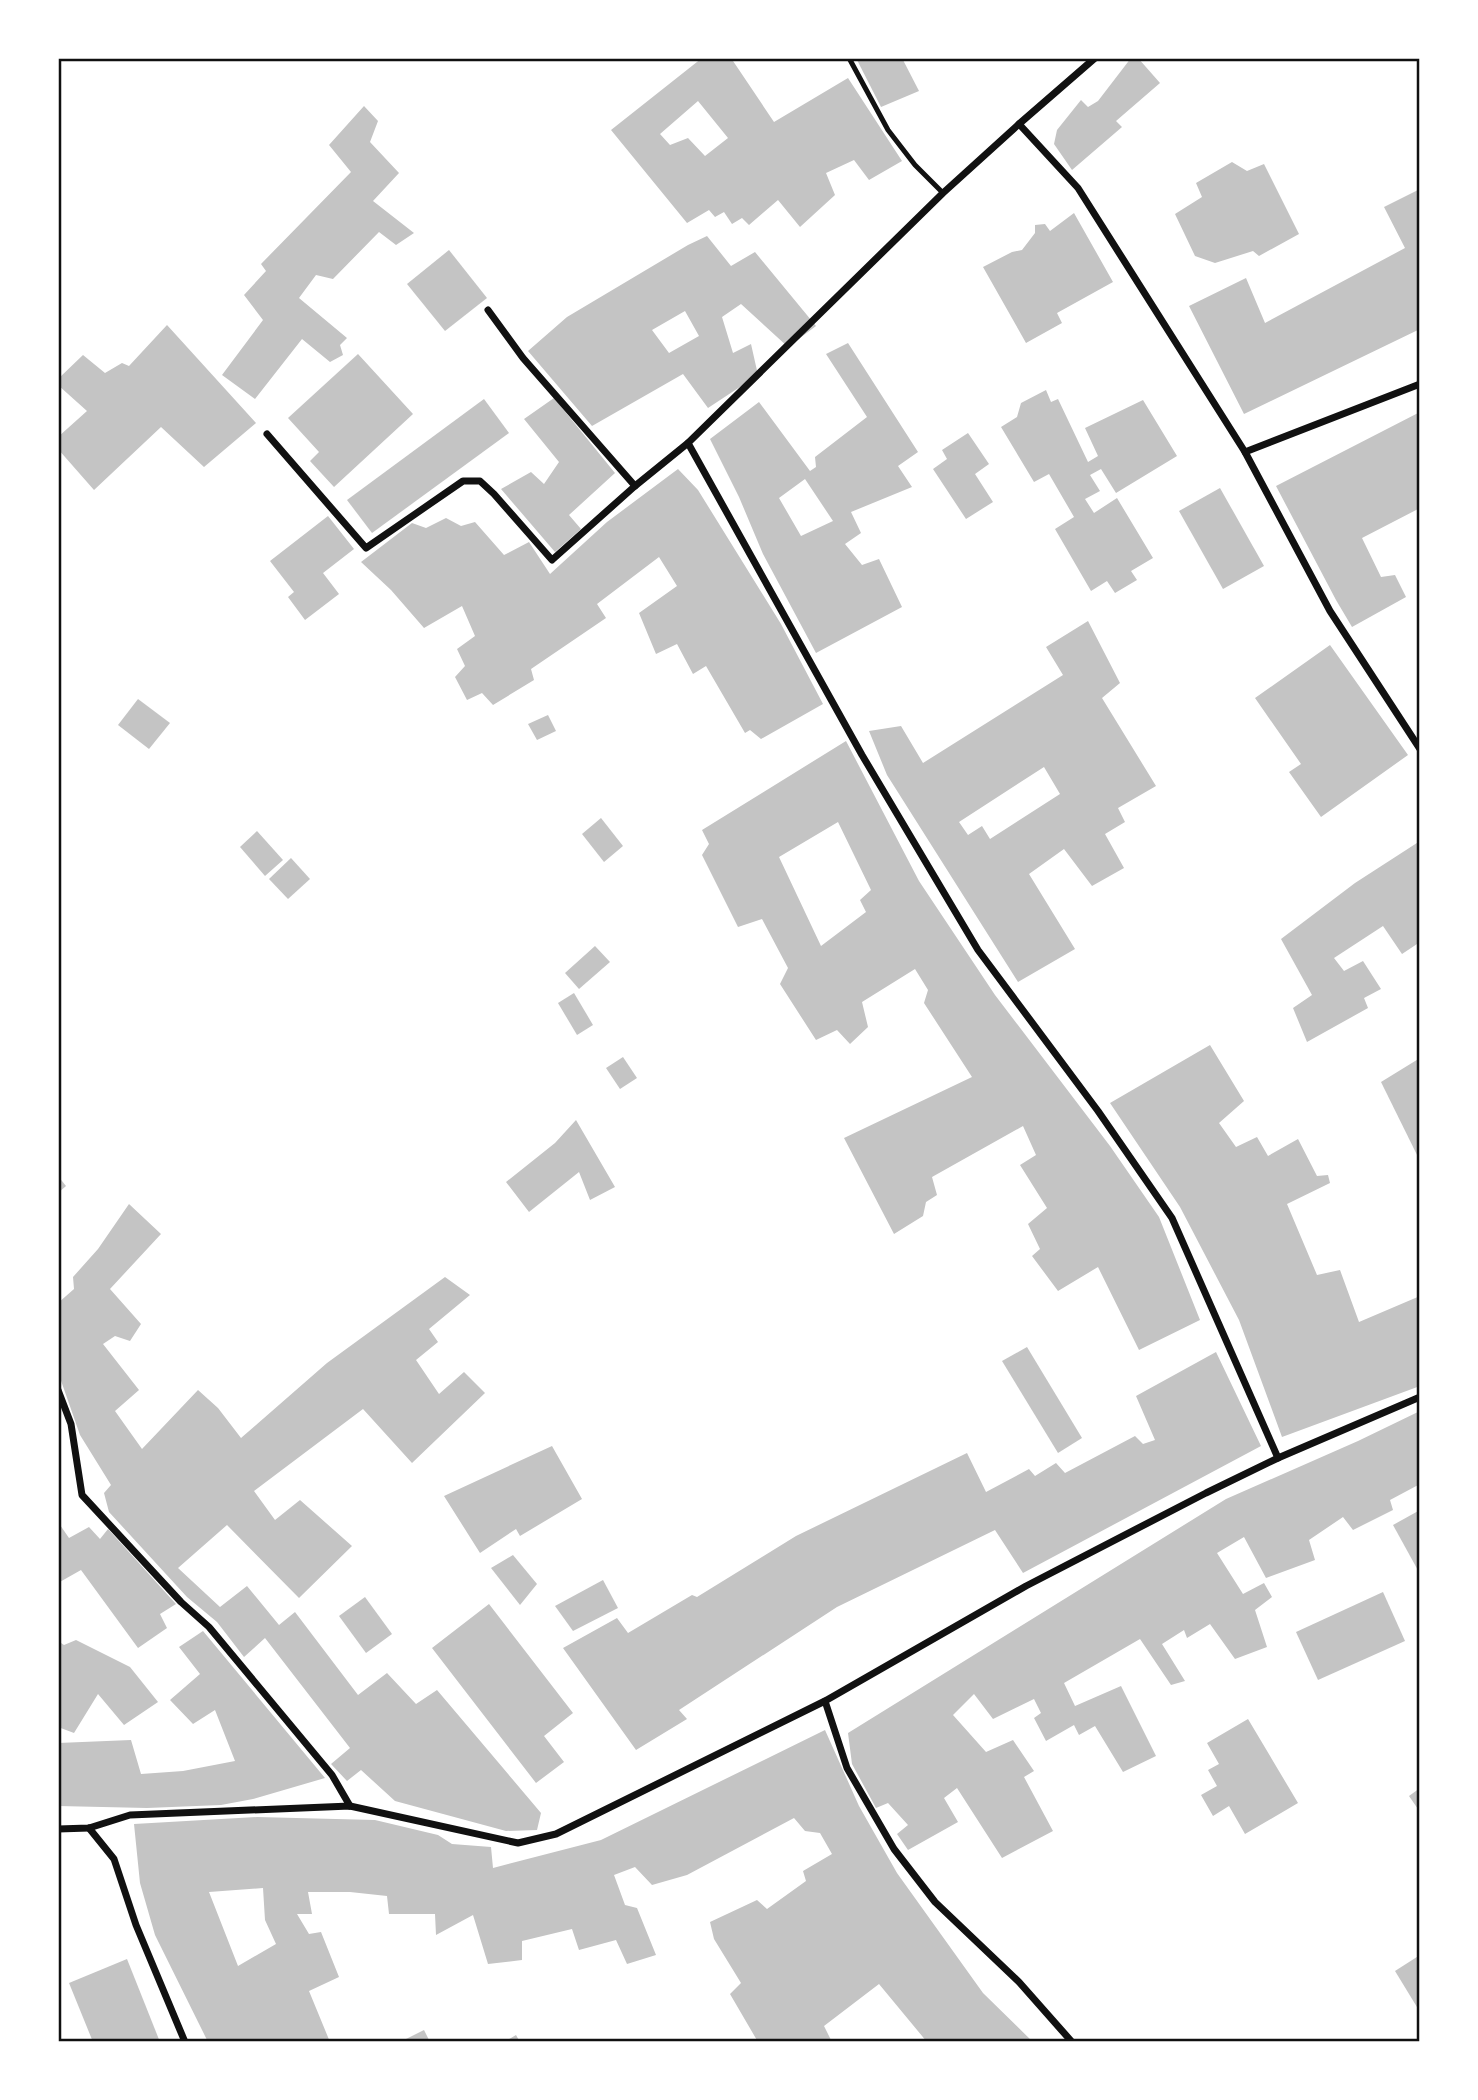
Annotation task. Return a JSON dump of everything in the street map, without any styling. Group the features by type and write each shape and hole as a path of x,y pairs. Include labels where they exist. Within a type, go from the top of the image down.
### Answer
{"street":[{"path":"267,434 366,548 463,481 480,481 552,561 635,486 688,443 943,193 1096,58"},
{"path":"1019,124 1078,188 1245,452 1330,611 1420,749"},
{"path":"488,310 523,358 635,486"},
{"path":"1245,452 1420,384"},
{"path":"688,443 862,755 978,950 1098,1111 1172,1218 1278,1458"},
{"path":"58,1390 71,1424 82,1495 181,1602 209,1627 332,1775 351,1806"},
{"path":"58,1829 89,1828 130,1815 351,1806 518,1843 556,1835 825,1701 1026,1586 1278,1458 1420,1397"},
{"path":"825,1701 847,1768 894,1849 935,1902 1019,1982 1072,2042"},
{"path":"89,1828 114,1858 136,1925 185,2042"}],"lane":[{"path":"849,58 888,130 915,165 943,193"}],"building":[{"path":"702,58 731,58 774,122 848,78 902,161 869,180 854,160 826,173 835,195 800,227 778,200 749,225 742,218 732,224 724,212 715,217 709,210 687,223 611,130","holes":["698,101 728,138 705,156 688,138 670,145 660,134"]},
{"path":"856,58 902,58 919,91 881,107"},
{"path":"1131,58 1138,58 1160,83 1116,121 1122,127 1072,170 1054,144 1057,130 1081,100 1088,107 1098,101"},
{"path":"364,106 378,121 370,142 399,173 373,201 414,233 396,245 379,232 333,279 316,275 299,298 347,338 340,345 343,355 330,362 302,339 255,399 222,375 263,320 244,295 266,271 261,264 351,172 329,145"},
{"path":"1232,162 1247,171 1264,164 1299,234 1259,256 1253,251 1215,263 1195,256 1175,214 1202,197 1196,183"},
{"path":"1420,189 1420,329 1244,414 1189,306 1246,278 1265,323 1405,248 1384,207"},
{"path":"1074,213 1113,282 1057,313 1062,323 1026,343 983,267 1012,252 1022,250 1035,233 1035,225 1045,224 1050,231"},
{"path":"707,236 731,266 755,252 816,326 788,347 741,304 722,317 733,353 751,344 758,375 708,408 683,374 592,426 528,351 567,317","holes":["685,311 699,336 669,353 652,330"]},
{"path":"449,250 487,298 445,331 407,284"},
{"path":"167,325 256,423 204,467 161,427 94,490 58,449 58,437 87,411 58,385 58,379 83,355 105,373 122,363 129,366"},
{"path":"848,343 918,452 898,466 912,487 851,512 861,533 845,544 862,565 879,559 902,607 816,653 763,554 710,439 759,402 810,471 816,467 815,457 867,417 826,354","holes":["805,479 833,521 801,536 779,498"]},
{"path":"358,354 413,414 334,487 310,461 319,452 288,418"},
{"path":"1046,390 1051,402 1058,399 1088,462 1098,456 1085,428 1143,400 1177,456 1116,493 1101,469 1090,475 1100,491 1085,499 1094,513 1117,498 1153,558 1131,571 1137,580 1115,593 1107,581 1091,591 1055,529 1074,517 1049,474 1034,482 1001,427 1017,417 1021,403"},
{"path":"554,398 615,473 569,515 581,529 555,552 501,489 531,472 544,484 559,462 524,419"},
{"path":"484,399 509,433 372,533 347,500"},
{"path":"1420,412 1420,508 1362,538 1381,577 1395,575 1406,597 1352,627 1276,486"},
{"path":"968,433 989,464 975,474 993,502 966,519 933,469 947,459 942,450"},
{"path":"678,469 698,490 781,624 823,704 761,739 750,730 745,733 706,666 693,674 677,644 656,654 639,613 677,586 659,557 597,604 606,618 531,669 534,680 493,705 482,693 467,700 455,677 465,666 457,649 475,636 462,606 424,628 391,590 361,562 412,523 426,528 446,518 461,526 475,522 504,555 529,542 550,574 607,522"},
{"path":"1220,488 1264,566 1223,589 1179,511"},
{"path":"328,516 354,549 323,573 339,594 305,620 288,597 294,592 270,561"},
{"path":"1088,621 1120,683 1102,698 1156,786 1118,808 1125,822 1105,834 1124,868 1092,886 1064,849 1029,874 1075,949 1018,982 887,775 869,731 901,726 923,763 1063,675 1046,647","holes":["1044,767 1060,794 990,839 982,826 968,835 959,822"]},
{"path":"1330,645 1408,755 1321,817 1289,772 1301,764 1255,698"},
{"path":"138,699 170,723 149,749 118,725"},
{"path":"548,715 556,731 537,740 528,724"},
{"path":"846,741 919,881 995,995 1110,1146 1159,1217 1200,1320 1139,1350 1098,1267 1058,1291 1032,1256 1040,1249 1028,1224 1047,1208 1020,1165 1036,1155 1023,1126 932,1177 937,1195 926,1202 923,1216 894,1234 844,1138 972,1077 924,1003 928,990 915,969 862,1002 868,1027 850,1044 837,1030 816,1040 780,984 788,968 762,919 738,927 702,855 709,844 702,830","holes":["838,822 871,890 860,900 866,912 821,946 779,857"]},
{"path":"601,818 623,846 604,862 582,834"},
{"path":"257,831 283,860 265,876 240,847"},
{"path":"1420,841 1420,942 1402,954 1383,926 1334,958 1344,971 1363,961 1381,989 1364,998 1368,1008 1307,1042 1293,1008 1312,995 1281,939 1355,883"},
{"path":"291,858 310,879 288,899 269,879"},
{"path":"595,946 610,962 579,989 565,973"},
{"path":"574,993 593,1025 577,1035 558,1003"},
{"path":"1210,1045 1244,1101 1219,1123 1236,1147 1257,1137 1268,1156 1298,1139 1317,1176 1328,1175 1330,1183 1287,1204 1317,1275 1340,1270 1359,1322 1420,1296 1420,1386 1282,1437 1239,1320 1180,1207 1110,1103"},
{"path":"623,1057 637,1078 620,1089 606,1068"},
{"path":"1420,1058 1420,1161 1381,1082"},
{"path":"576,1120 615,1187 590,1200 579,1172 529,1212 506,1182 555,1143"},
{"path":"58,1176 66,1186 58,1193"},
{"path":"129,1204 161,1234 110,1289 141,1324 130,1341 115,1336 103,1344 139,1390 115,1411 142,1449 198,1390 218,1408 241,1438 327,1363 445,1277 470,1295 429,1329 438,1342 416,1360 439,1394 464,1372 485,1393 412,1463 363,1409 254,1491 275,1520 300,1500 352,1546 299,1598 227,1525 178,1568 220,1607 247,1586 279,1625 295,1612 358,1695 387,1673 416,1704 437,1690 541,1813 537,1830 506,1831 395,1801 361,1770 347,1781 331,1764 350,1748 265,1638 244,1657 217,1622 187,1597 109,1512 104,1493 111,1485 80,1435 58,1372 58,1303 74,1289 73,1277 98,1249"},
{"path":"1027,1347 1082,1438 1058,1453 1002,1361"},
{"path":"1216,1352 1261,1446 1023,1573 995,1530 837,1607 679,1710 687,1719 636,1750 563,1648 617,1618 628,1633 692,1595 697,1597 796,1536 967,1453 986,1492 1029,1469 1035,1476 1056,1463 1065,1473 1135,1436 1143,1444 1155,1440 1136,1396"},
{"path":"1420,1411 1420,1484 1390,1500 1393,1510 1353,1530 1343,1517 1309,1540 1315,1560 1266,1578 1244,1537 1217,1553 1243,1594 1264,1583 1272,1597 1255,1610 1267,1647 1235,1659 1210,1624 1187,1638 1184,1630 1162,1644 1185,1681 1171,1685 1140,1639 1064,1683 1075,1706 1121,1686 1156,1756 1123,1772 1095,1726 1079,1735 1074,1725 1046,1741 1034,1718 1041,1713 1034,1699 993,1719 974,1694 953,1715 986,1752 1013,1740 1034,1771 1024,1777 1053,1831 1002,1858 957,1788 944,1798 958,1822 908,1850 897,1834 908,1825 888,1803 876,1808 852,1764 848,1733 1226,1499"},
{"path":"552,1446 582,1499 520,1536 516,1529 480,1553 444,1496"},
{"path":"1420,1510 1420,1574 1393,1525"},
{"path":"58,1522 69,1538 89,1527 100,1539 108,1529 176,1604 160,1614 167,1628 138,1648 81,1570 58,1583"},
{"path":"513,1555 537,1584 520,1605 491,1568"},
{"path":"603,1580 618,1608 573,1631 555,1606"},
{"path":"1383,1592 1405,1641 1318,1680 1296,1632"},
{"path":"365,1597 392,1634 366,1653 339,1616"},
{"path":"489,1604 573,1713 544,1736 564,1762 536,1783 432,1648"},
{"path":"203,1631 325,1778 253,1799 221,1805 147,1808 58,1806 58,1743 131,1740 141,1774 183,1771 235,1761 215,1710 193,1724 170,1700 200,1674 179,1647"},
{"path":"76,1640 130,1667 158,1702 124,1725 98,1694 74,1733 58,1727 58,1641 64,1645"},
{"path":"1248,1719 1298,1803 1245,1834 1229,1806 1213,1816 1201,1795 1217,1786 1208,1770 1219,1764 1207,1743"},
{"path":"825,1730 859,1806 897,1873 983,1993 1033,2042 927,2042 879,1984 824,2026 832,2042 758,2042 730,1994 741,1983 714,1939 710,1922 757,1900 767,1909 806,1881 803,1871 832,1854 820,1833 805,1831 794,1818 687,1875 652,1885 635,1867 614,1875 625,1905 637,1908 656,1955 627,1964 616,1940 579,1950 572,1929 522,1941 522,1960 488,1964 473,1915 436,1935 435,1914 389,1914 387,1896 350,1892 308,1892 312,1914 297,1914 309,1934 321,1932 339,1977 309,1991 330,2042 208,2042 155,1935 140,1883 134,1824 257,1817 375,1820 438,1835 452,1844 491,1847 493,1868 601,1840","holes":["263,1888 265,1920 276,1944 238,1966 209,1892"]},
{"path":"1420,1788 1420,1812 1409,1796"},
{"path":"1420,1955 1420,2012 1395,1971"},
{"path":"127,1959 160,2042 93,2042 69,1983"},
{"path":"424,2030 430,2042 400,2042"},
{"path":"516,2035 520,2042 504,2042"},
{"path":"351,2039 353,2042 332,2042 332,2040"}]}
